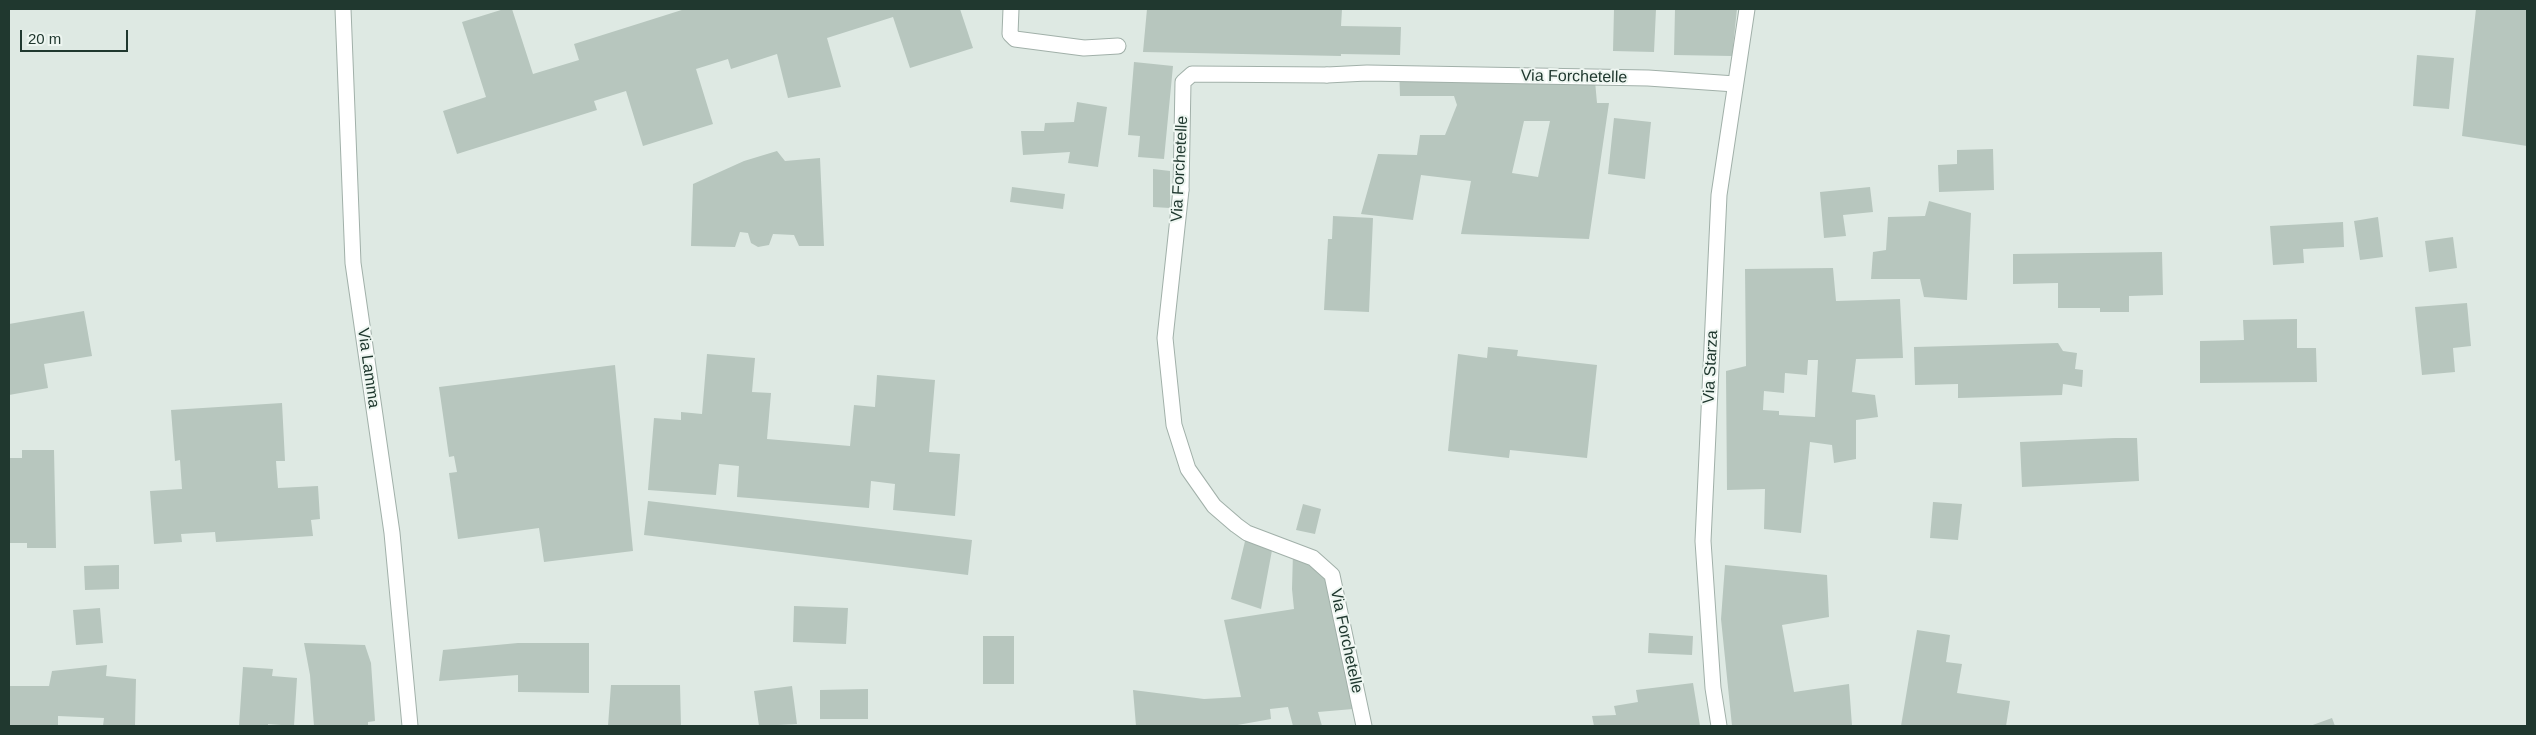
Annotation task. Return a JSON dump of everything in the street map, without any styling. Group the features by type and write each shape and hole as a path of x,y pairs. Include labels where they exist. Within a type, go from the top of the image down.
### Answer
{"street":[{"name":"Via Lamma","path":"344,9 353,263 392,533 410,726"},
{"path":"1011,9 1010,34 1015,39 1084,48 1118,46"},
{"name":"Via Starza","path":"1718,726 1713,688 1703,540 1719,195 1747,9"},
{"name":"Via Forchetelle","path":"1364,726 1332,574 1313,558 1247,533 1214,506 1188,469 1174,424 1165,338 1181,190 1183,82 1192,74 1327,75 1368,73 1648,78 1735,84"}],"building":[{"path":"504,9 512,9 533,74 579,60 574,44 685,9 960,9 973,48 910,68 893,17 827,38 841,87 788,98 777,54 731,69 728,59 696,69 713,124 643,146 626,91 594,101 597,110 457,154 443,111 486,97 462,22"},
{"path":"1147,9 1342,9 1341,26 1401,27 1400,55 1341,54 1341,56 1143,52"},
{"path":"1614,9 1656,9 1654,52 1613,51"},
{"path":"1675,9 1737,9 1732,56 1674,55"},
{"path":"2476,9 2527,9 2527,146 2462,136"},
{"path":"2417,55 2454,58 2449,109 2413,106"},
{"path":"1134,62 1173,66 1164,159 1138,157 1140,136 1128,135"},
{"path":"1399,66 1595,81 1597,103 1609,103 1589,239 1461,234 1471,181 1421,175 1413,220 1361,214 1378,154 1417,155 1420,135 1445,135 1457,105 1454,96 1400,96","holes":["1524,121 1550,121 1538,177 1512,173"]},
{"path":"1077,102 1107,107 1098,167 1068,163 1070,152 1023,155 1021,131 1044,131 1045,123 1074,122"},
{"path":"1614,118 1651,122 1645,179 1608,174"},
{"path":"1993,149 1994,190 1939,192 1938,165 1957,164 1957,150"},
{"path":"777,151 785,161 820,158 824,246 799,246 794,235 773,234 769,245 758,247 751,243 748,233 740,232 735,247 691,246 693,184 744,161"},
{"path":"1153,169 1170,171 1170,208 1153,207"},
{"path":"1012,187 1065,194 1063,209 1010,202"},
{"path":"1870,187 1873,212 1843,215 1846,236 1824,238 1820,192"},
{"path":"1929,201 1971,213 1967,300 1924,297 1920,279 1871,279 1873,252 1886,250 1888,217 1925,216"},
{"path":"1333,216 1373,218 1369,312 1324,310 1328,239 1332,239"},
{"path":"2378,217 2383,257 2360,260 2354,221"},
{"path":"2343,222 2344,247 2303,249 2304,263 2273,265 2270,226"},
{"path":"2453,237 2457,268 2429,272 2425,241"},
{"path":"2162,252 2163,295 2129,296 2129,312 2100,312 2100,308 2058,308 2058,283 2013,284 2013,254"},
{"path":"1833,268 1836,301 1900,299 1903,358 1856,359 1852,392 1875,395 1878,417 1856,420 1856,459 1834,463 1832,445 1810,442 1801,533 1764,529 1765,489 1727,490 1726,371 1746,366 1745,269","holes":["1808,360 1818,360 1815,417 1779,415 1779,411 1763,410 1764,391 1784,393 1785,373 1807,375"]},
{"path":"2467,303 2471,346 2453,348 2455,372 2422,375 2415,307"},
{"path":"84,311 92,356 44,364 48,388 9,395 9,324"},
{"path":"2297,319 2297,348 2316,348 2317,382 2200,383 2200,341 2244,340 2243,320"},
{"path":"2058,343 2063,351 2077,353 2075,369 2083,370 2082,387 2063,384 2062,395 1958,398 1958,384 1915,385 1914,347"},
{"path":"1488,347 1518,350 1517,356 1597,365 1587,458 1510,450 1509,458 1448,451 1458,354 1487,358"},
{"path":"707,354 755,358 752,392 771,393 767,439 850,446 854,405 875,407 877,375 935,380 929,452 960,454 955,516 893,510 895,484 871,481 869,508 737,497 739,466 719,464 716,495 648,490 654,418 681,420 681,412 702,414"},
{"path":"615,365 633,551 544,562 539,528 458,539 449,473 457,472 454,456 449,457 439,387"},
{"path":"282,403 285,461 276,461 278,488 318,486 320,519 311,520 313,536 216,542 215,532 181,534 182,542 154,544 150,491 182,489 180,460 175,461 171,410"},
{"path":"2137,438 2139,481 2022,487 2020,442"},
{"path":"22,450 54,450 56,548 27,548 27,543 9,543 9,458 22,458"},
{"path":"648,501 972,540 968,575 644,535"},
{"path":"1933,502 1962,504 1958,540 1930,538"},
{"path":"1303,504 1321,509 1315,534 1296,530"},
{"path":"1247,533 1273,545 1261,609 1231,599"},
{"path":"1293,552 1324,561 1353,709 1318,712 1322,726 1293,726 1288,707 1270,709 1271,719 1232,726 1136,726 1133,690 1204,699 1241,697 1224,620 1294,609 1292,589"},
{"path":"119,565 119,589 85,590 84,566"},
{"path":"1725,565 1827,575 1829,617 1782,625 1794,692 1849,684 1852,726 1732,726 1721,619"},
{"path":"794,606 848,608 846,644 793,642"},
{"path":"100,608 103,643 76,645 73,610"},
{"path":"1917,630 1950,635 1946,662 1962,664 1957,693 2010,701 2006,726 1901,726"},
{"path":"1649,633 1693,636 1692,655 1648,653"},
{"path":"983,636 1014,636 1014,684 983,684"},
{"path":"304,643 365,645 371,663 375,721 368,722 368,726 314,726 310,675"},
{"path":"518,643 589,643 589,693 518,692 518,675 439,681 443,650"},
{"path":"107,665 106,676 136,679 135,726 103,726 104,718 58,716 58,726 9,726 9,686 49,686 52,671"},
{"path":"243,667 273,669 272,676 297,678 294,726 268,724 268,726 239,726"},
{"path":"1693,683 1700,726 1594,726 1592,716 1616,715 1614,706 1638,702 1636,690"},
{"path":"611,685 680,685 681,726 608,726"},
{"path":"792,686 797,724 759,726 754,691"},
{"path":"868,689 868,719 820,719 820,690"},
{"path":"2332,718 2335,726 2310,726"}]}
